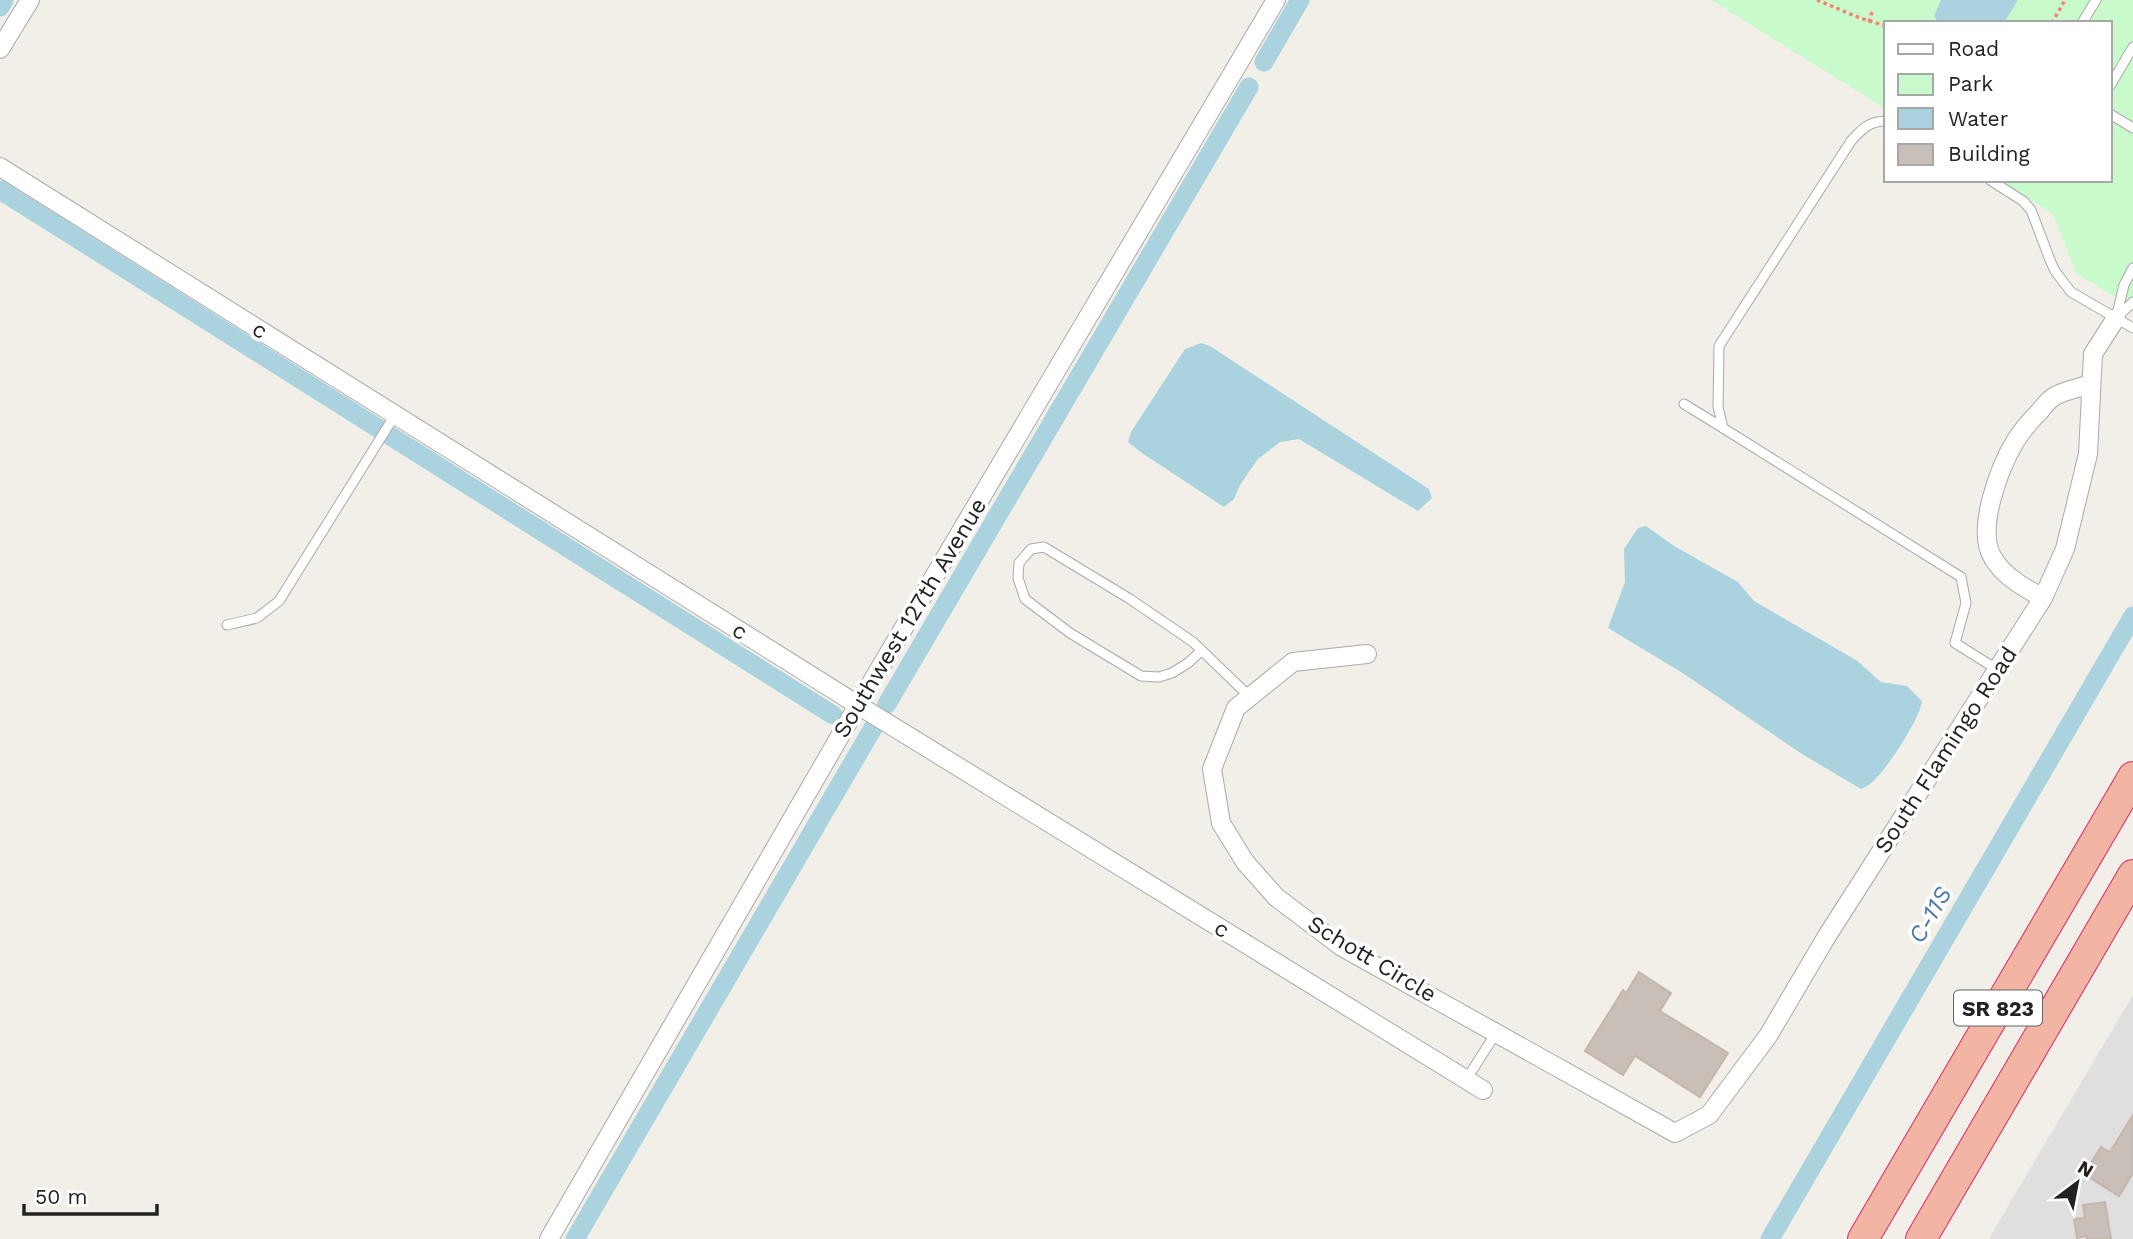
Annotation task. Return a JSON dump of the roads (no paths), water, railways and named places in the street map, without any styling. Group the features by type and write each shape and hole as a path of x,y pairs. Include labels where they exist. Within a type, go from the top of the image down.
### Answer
{"highway":[{"name":"SR 823","path":"1863,1239 2133,777"},
{"name":"SR 823","path":"1921,1239 2133,875"}],"street":[{"path":"0,49 30,0"},
{"name":"Southwest 127th Avenue","path":"549,1239 858,705 1276,0"},
{"name":"c","path":"0,167 394,418 1483,1090"},
{"name":"South Flamingo Road","path":"1675,1133 1709,1115 1768,1036 1827,936 2043,598 2065,550 2088,454 2093,354 2116,318"},
{"path":"2043,598 2022,587 2005,573 1992,557 1986,535 1991,505 2004,465 2015,441 2028,423 2054,396 2091,384"},
{"name":"Schott Circle","path":"1367,654 1293,662 1236,708 1212,769 1221,823 1245,862 1276,897 1342,947 1675,1133"}],"lane":[{"path":"2083,21 2096,0"},
{"path":"2112,83 2133,47"},
{"path":"2112,115 2133,128"},
{"path":"1723,428 1718,407 1718,346 1851,141 1864,127 1884,121"},
{"path":"1993,182 2023,201 2031,210 2055,271 2071,292 2133,328"},
{"path":"2116,318 2124,285 2133,268"},
{"path":"2116,318 2133,302"},
{"path":"1684,404 1961,577 1966,603 1955,643 1998,670"},
{"path":"227,625 257,618 279,601 394,418"},
{"path":"1201,651 1172,673 1158,677 1141,676 1070,633 1025,599 1018,578 1019,563 1031,549 1044,547 1130,599 1193,642 1250,697"},
{"path":"1466,1080 1496,1033"}],"water":[{"path":"1941,0 2018,0 2005,21 1938,21 1934,16"},
{"path":"1201,343 1210,346 1429,489 1432,498 1418,511 1299,439 1280,442 1258,459 1234,499 1224,507 1142,453 1128,442 1131,432 1185,349"},
{"path":"1646,526 1674,546 1738,582 1754,601 1856,660 1881,682 1907,686 1922,701 1916,719 1901,744 1870,784 1861,789 1802,754 1681,672 1608,628 1625,582 1624,549 1638,528"}],"waterway":[{"path":"0,7 4,0"},
{"path":"1264,62 1300,0"},
{"path":"887,704 1249,87"},
{"path":"0,190 833,715"},
{"name":"C-11S","path":"1770,1239 2133,616"},
{"path":"575,1239 873,728"}]}
